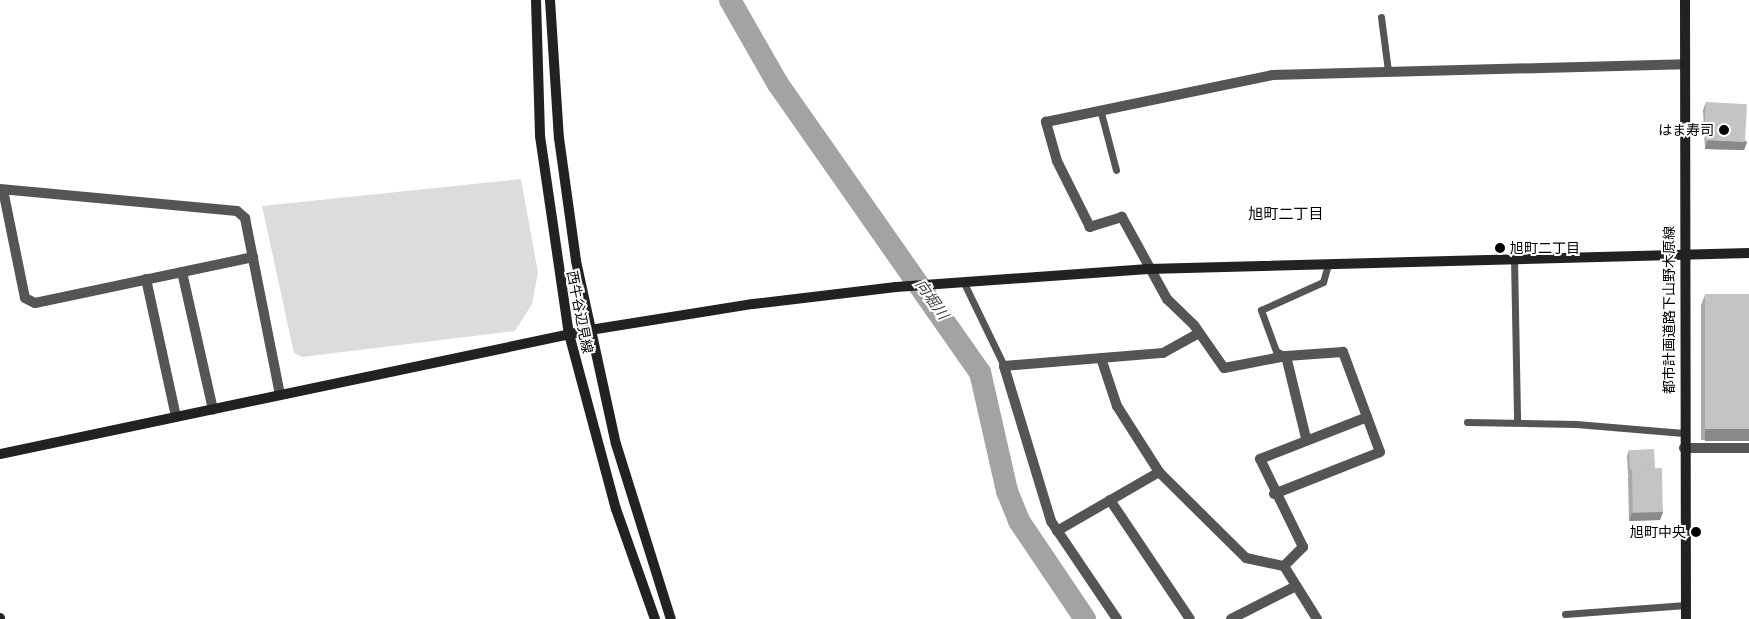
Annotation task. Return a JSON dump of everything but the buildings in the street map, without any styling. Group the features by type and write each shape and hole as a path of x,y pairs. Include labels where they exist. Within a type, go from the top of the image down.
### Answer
{"street":[{"name":"西牛谷辺見線","path":"536,0 540,136 569,334 616,509 655,619"},
{"name":"西牛谷辺見線","path":"550,0 565,200 590,330 616,444 671,619"},
{"name":"都市計画道路下山野木原線","path":"1685,0 1683,253 1686,619"},
{"path":"1274,494 1380,452 1343,352 1286,356 1224,368 1199,333 1167,300 1148,269 1122,217 1090,226 1052,147 1046,122 1100,109 1272,75 1684,64"},
{"path":"253,257 34,303 25,298 2,190 237,211 245,218 253,257 280,395"},
{"path":"0,454 590,330 939,282 1148,269 1683,253 1749,253"},
{"path":"182,272 213,410"},
{"path":"146,279 176,418"},
{"path":"1117,619 1057,531 1033,471 1004,366 1163,353 1199,333"},
{"path":"1286,356 1306,438"},
{"path":"1101,358 1117,406 1159,472 1246,558 1284,566 1317,619"},
{"path":"1284,566 1302,547 1274,494 1260,459 1306,438 1367,417"},
{"path":"1684,448 1749,448"},
{"path":"1057,531 1159,472"},
{"path":"1110,500 1190,619"},
{"path":"1232,619 1296,586"}],"lane":[{"path":"1381,17 1388,71"},
{"path":"1100,109 1116,170"},
{"path":"1514,259 1517,421"},
{"path":"1286,356 1276,351 1261,310 1323,282 1328,264"},
{"path":"963,280 1004,366"},
{"path":"1467,422 1517,421 1684,433"},
{"path":"1565,614 1686,605"}],"shaded area":[{"path":"521,179 538,273 532,304 515,331 302,357 294,353 262,206"}],"waterway":[{"name":"向堀川","path":"730,0 778,84 980,372 1007,491 1019,521 1085,619"}],"place":[{"name":"はま寿司","path":"1724,130"},
{"name":"旭町二丁目","path":"1500,248"},
{"name":"旭町中央","path":"1696,532"}],"district":[{"name":"旭町二丁目","path":"1286,214"}]}
